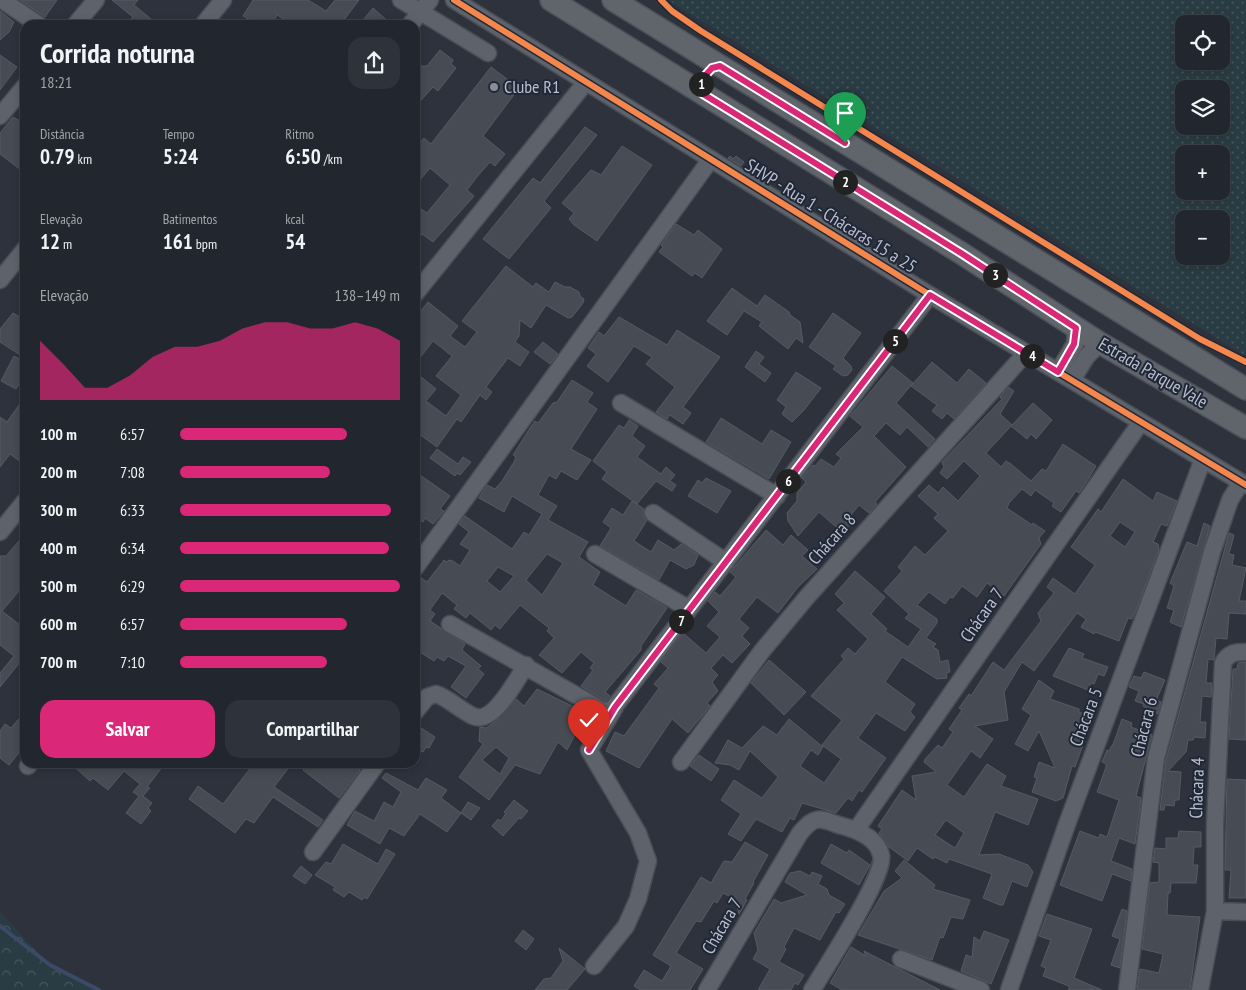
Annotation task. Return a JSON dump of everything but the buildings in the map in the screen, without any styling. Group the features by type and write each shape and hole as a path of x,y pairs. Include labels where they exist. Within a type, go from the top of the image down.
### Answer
{"main road":[{"name":"Estrada Parque Vale","path":"551,0 952,248 1100,343 1246,428"},
{"name":"Estrada Parque Vale","path":"613,0 1246,389"},
{"path":"703,94 702,79 712,68 720,66"}],"street":[{"path":"2,0 31,20"},
{"path":"79,20 96,0"},
{"path":"207,20 223,0"},
{"path":"401,0 425,6 461,37 488,53"},
{"name":"SHVP - Rua 1 - Chácaras 15 a 25","path":"454,0 930,295 1243,484"},
{"path":"414,20 425,6"},
{"path":"461,37 476,14"},
{"path":"420,288 586,82"},
{"path":"1,112 20,91"},
{"path":"420,561 711,159"},
{"path":"0,280 20,255"},
{"path":"594,966 626,926 638,898 648,861 638,833 589,750 612,709 930,295"},
{"path":"1065,376 1074,344 1076,328"},
{"path":"1065,376 1100,343"},
{"name":"Chácara 8","path":"681,762 762,651 807,597 1026,352"},
{"path":"622,403 777,496"},
{"name":"Chácara 7","path":"856,830 1141,422"},
{"name":"Chácara 5","path":"1009,990 1067,824 1203,460"},
{"name":"Chácara 6","path":"1126,990 1156,758 1212,552 1230,500 1243,484"},
{"path":"0,532 20,507"},
{"path":"653,513 726,562"},
{"path":"595,554 690,609"},
{"path":"450,624 526,665 604,711 612,709"},
{"name":"Chácara 4","path":"1200,990 1215,911 1216,823 1223,663 1234,652 1246,652"},
{"path":"420,706 427,697 436,694 475,717 485,717 490,715 502,701 526,665"},
{"path":"313,852 374,768"},
{"name":"Chácara 7","path":"708,990 800,833 809,822 821,819 856,830 877,846 882,862 873,886 812,990"},
{"path":"1215,911 1246,912"},
{"path":"901,959 981,990"}],"green space":[{"path":"668,0 1246,0 1246,356"},
{"path":"0,912 50,965 99,990 0,990"}],"waterway":[{"path":"0,926 50,965 99,990"}],"cycle path":[{"path":"454,0 930,295 1246,485"},
{"path":"661,0 672,11 701,31 1200,339 1246,362"}],"place":[{"name":"Clube R1","path":"494,87"}],"route":[{"path":"589,750 615,707 930,295 1058,372 1074,344 1076,328 961,253 703,94 702,79 706,71 720,66 845,143"}]}
